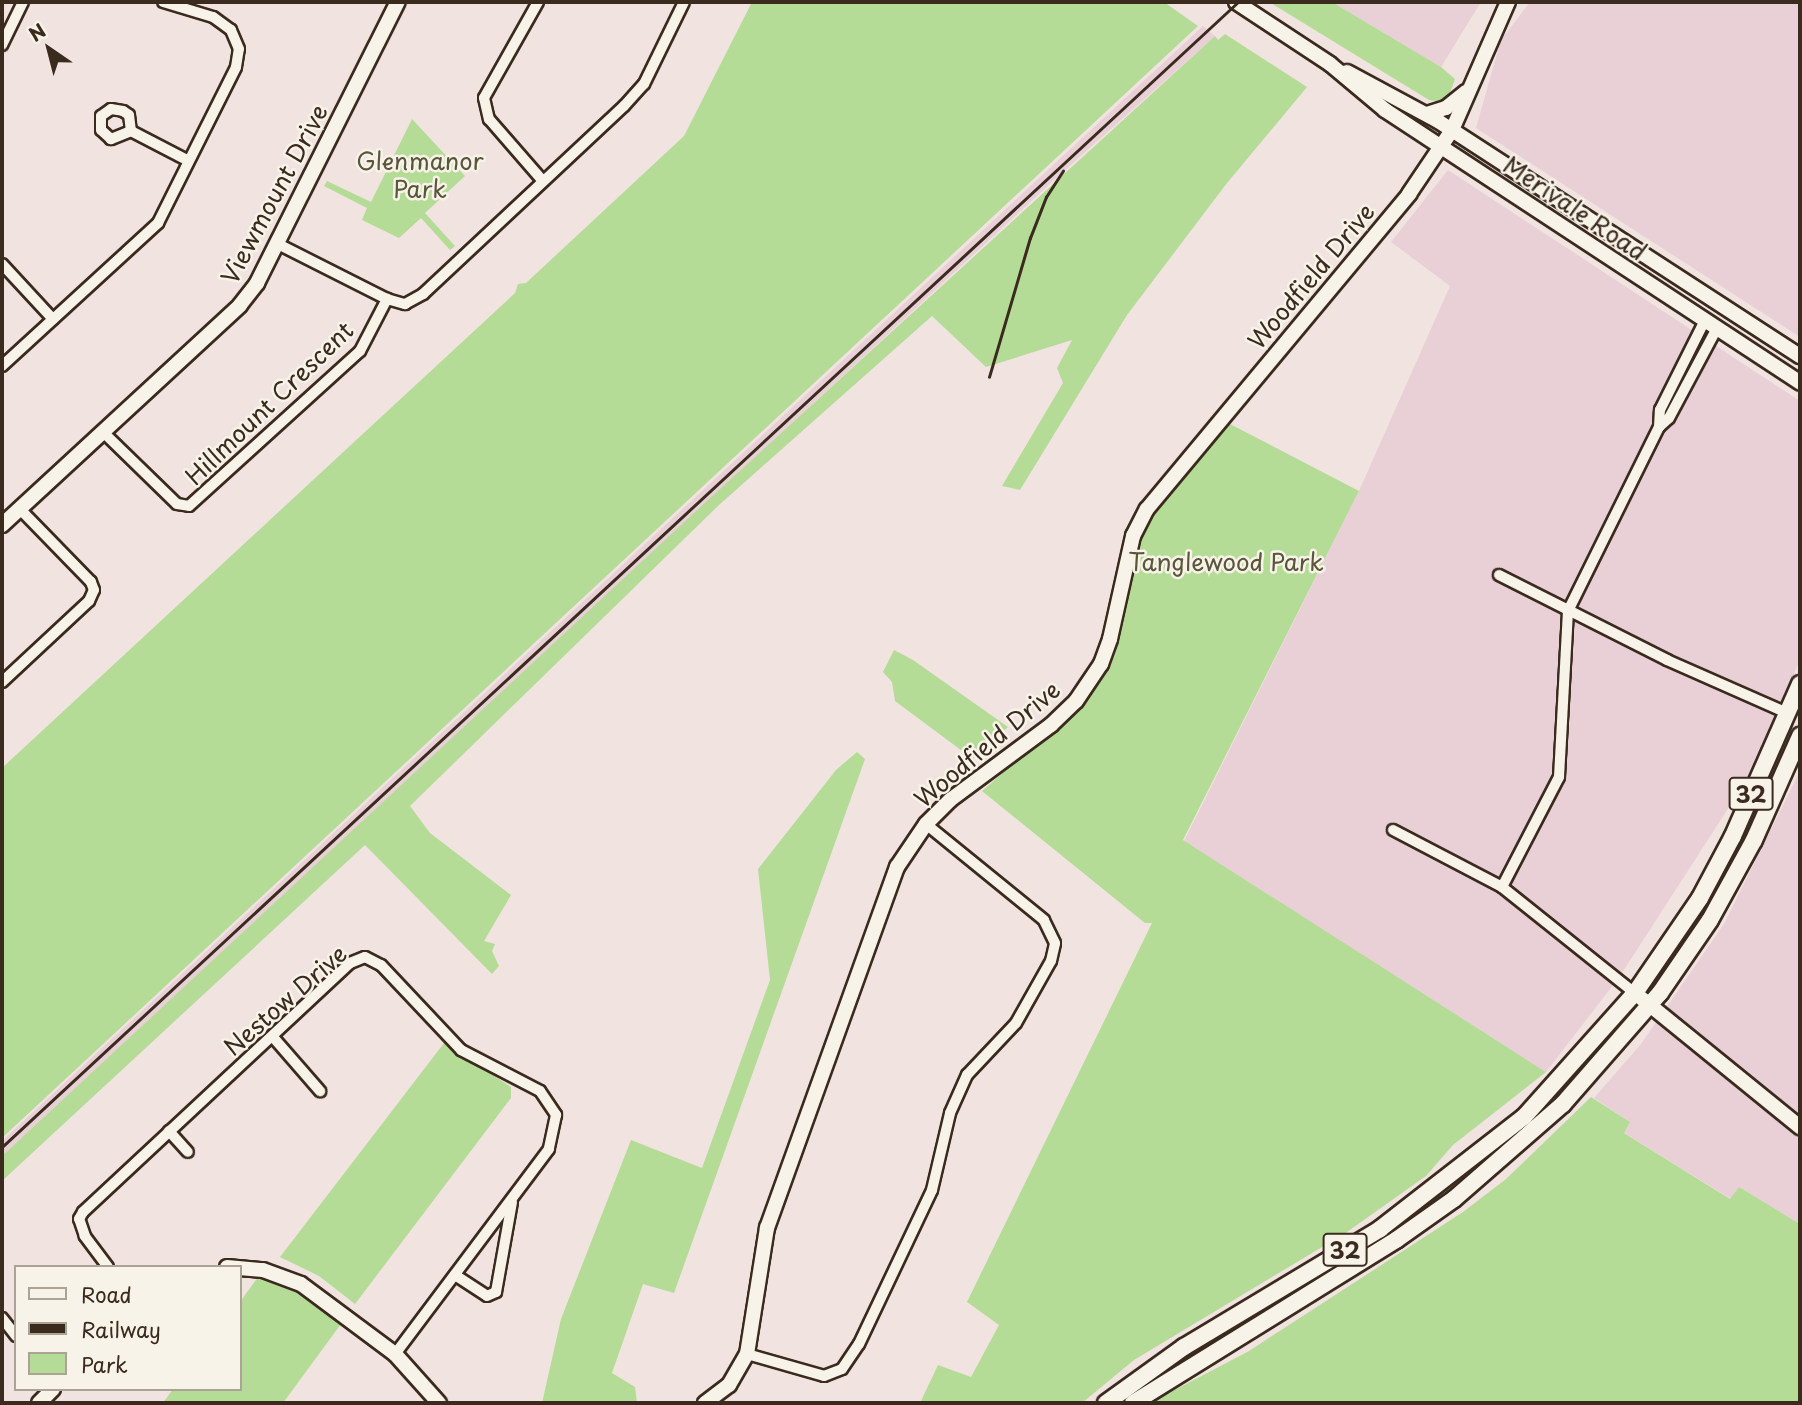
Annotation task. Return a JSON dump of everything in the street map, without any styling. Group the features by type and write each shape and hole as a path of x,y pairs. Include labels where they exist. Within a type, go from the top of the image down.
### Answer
{"main road":[{"name":"32","path":"1106,1403 1184,1347 1428,1196 1524,1117 1635,993 1713,875 1794,716 1800,684"},
{"name":"32","path":"1133,1403 1454,1199 1563,1104 1650,1005 1737,874 1800,736"}],"street":[{"path":"2,45 23,2"},
{"path":"2,366 158,223 187,160 236,67 239,49 231,30 213,17 163,2"},
{"name":"Viewmount Drive","path":"2,525 240,305 278,244 398,2"},
{"path":"538,2 484,98 489,118 541,180"},
{"path":"278,244 387,299 405,304 423,294 644,84 684,2"},
{"name":"Merivale Road","path":"1236,2 1331,64 1427,114 1800,356"},
{"name":"Woodfield Drive","path":"705,1403 729,1385 747,1354 767,1228 897,867 926,824 1076,701 1111,639 1133,536 1147,509 1383,229 1452,130 1508,2"},
{"name":"Merivale Road","path":"1331,64 1385,110 1440,148 1800,383"},
{"path":"1427,114 1446,108 1470,89"},
{"path":"131,131 187,160"},
{"path":"2,264 53,319"},
{"name":"Hillmount Crescent","path":"103,432 177,504 189,506 360,351 387,299"},
{"path":"1659,427 1658,414 1710,326"},
{"path":"1502,887 1559,777 1569,611 1659,427 1669,418 1710,326"},
{"path":"2,682 89,601 94,590 92,582 19,508"},
{"path":"1499,575 1569,611 1794,716"},
{"path":"747,1354 824,1376 842,1369 859,1344 932,1190 950,1113 967,1075 1023,1014 1051,961 1055,943 1044,920 926,824"},
{"path":"1393,830 1502,887 1800,1127"},
{"name":"Nestow Drive","path":"107,1265 79,1219 169,1131 358,959 365,957 381,965 461,1050 540,1091 554,1106 555,1132 549,1149 395,1354"},
{"path":"273,1037 320,1091"},
{"path":"169,1131 188,1152"},
{"name":"Nestow Drive","path":"455,1275 487,1296 496,1292 506,1255 512,1201"},
{"path":"242,1268 263,1270 301,1284 395,1354 439,1403"},
{"path":"2,1318 14,1333"},
{"path":"39,1403 52,1391"}],"shaded area":[{"path":"1332,2 1481,2 1441,67"},
{"path":"1530,2 1800,2 1800,337 1476,128 1501,40"},
{"path":"1203,26 1215,36 1054,180 2,1156 2,1141"},
{"path":"1448,170 1800,401 1800,659 1760,759 1620,976 1546,1072 1184,841 1359,491 1450,286 1391,242"},
{"path":"1800,771 1800,1224 1739,1187 1731,1199 1623,1132 1630,1122 1594,1098 1641,1044 1724,924"}],"green space":[{"path":"752,2 1164,2 1198,26 2,1138 2,768 515,293 518,284 526,283 684,136"},
{"path":"1269,2 1332,2 1441,67 1455,79 1450,93 1439,102 1429,100"},
{"path":"1225,34 1307,87 1227,183 1127,315 1020,490 1002,486 1063,383 1057,368 1072,340 986,367 932,316 719,505 410,806 430,833 511,895 484,941 495,944 492,951 499,966 492,974 365,845 2,1181 2,1156 709,499 1215,36 1218,40"},
{"name":"Glenmanor Park","path":"412,119 465,176 425,213 455,246 450,250 421,218 399,238 362,220 367,208 324,186 327,181 371,202"},
{"name":"Tanglewood Park","path":"1230,424 1359,491 1183,840 1546,1072 1453,1145 1426,1176 1347,1232 1134,1360 1082,1403 920,1403 938,1365 971,1377 999,1325 967,1302 1152,923 1145,923 982,791 1088,699 1110,664 1139,543 1159,503"},
{"path":"894,650 913,660 1008,727 973,759 895,701 892,682 883,672"},
{"path":"857,752 865,759 674,1293 643,1284 612,1373 635,1387 637,1403 542,1403 561,1319 631,1140 702,1168 770,980 758,869 836,770"},
{"path":"444,1043 511,1087 511,1098 355,1304 319,1276 280,1257"},
{"path":"1591,1097 1630,1122 1624,1133 1730,1199 1739,1187 1800,1224 1800,1403 1150,1403 1249,1351 1463,1212 1506,1179"},
{"path":"1539,1110 1524,1131 1457,1189 1363,1254 1167,1372 1124,1403 1114,1403 1164,1366 1413,1214"},
{"path":"258,1277 284,1284 341,1324 283,1403 163,1403 172,1391 242,1391 242,1299"}],"railway":[{"path":"2,1147 1238,2"},
{"path":"989,377 1030,238 1046,197 1063,171"}]}
